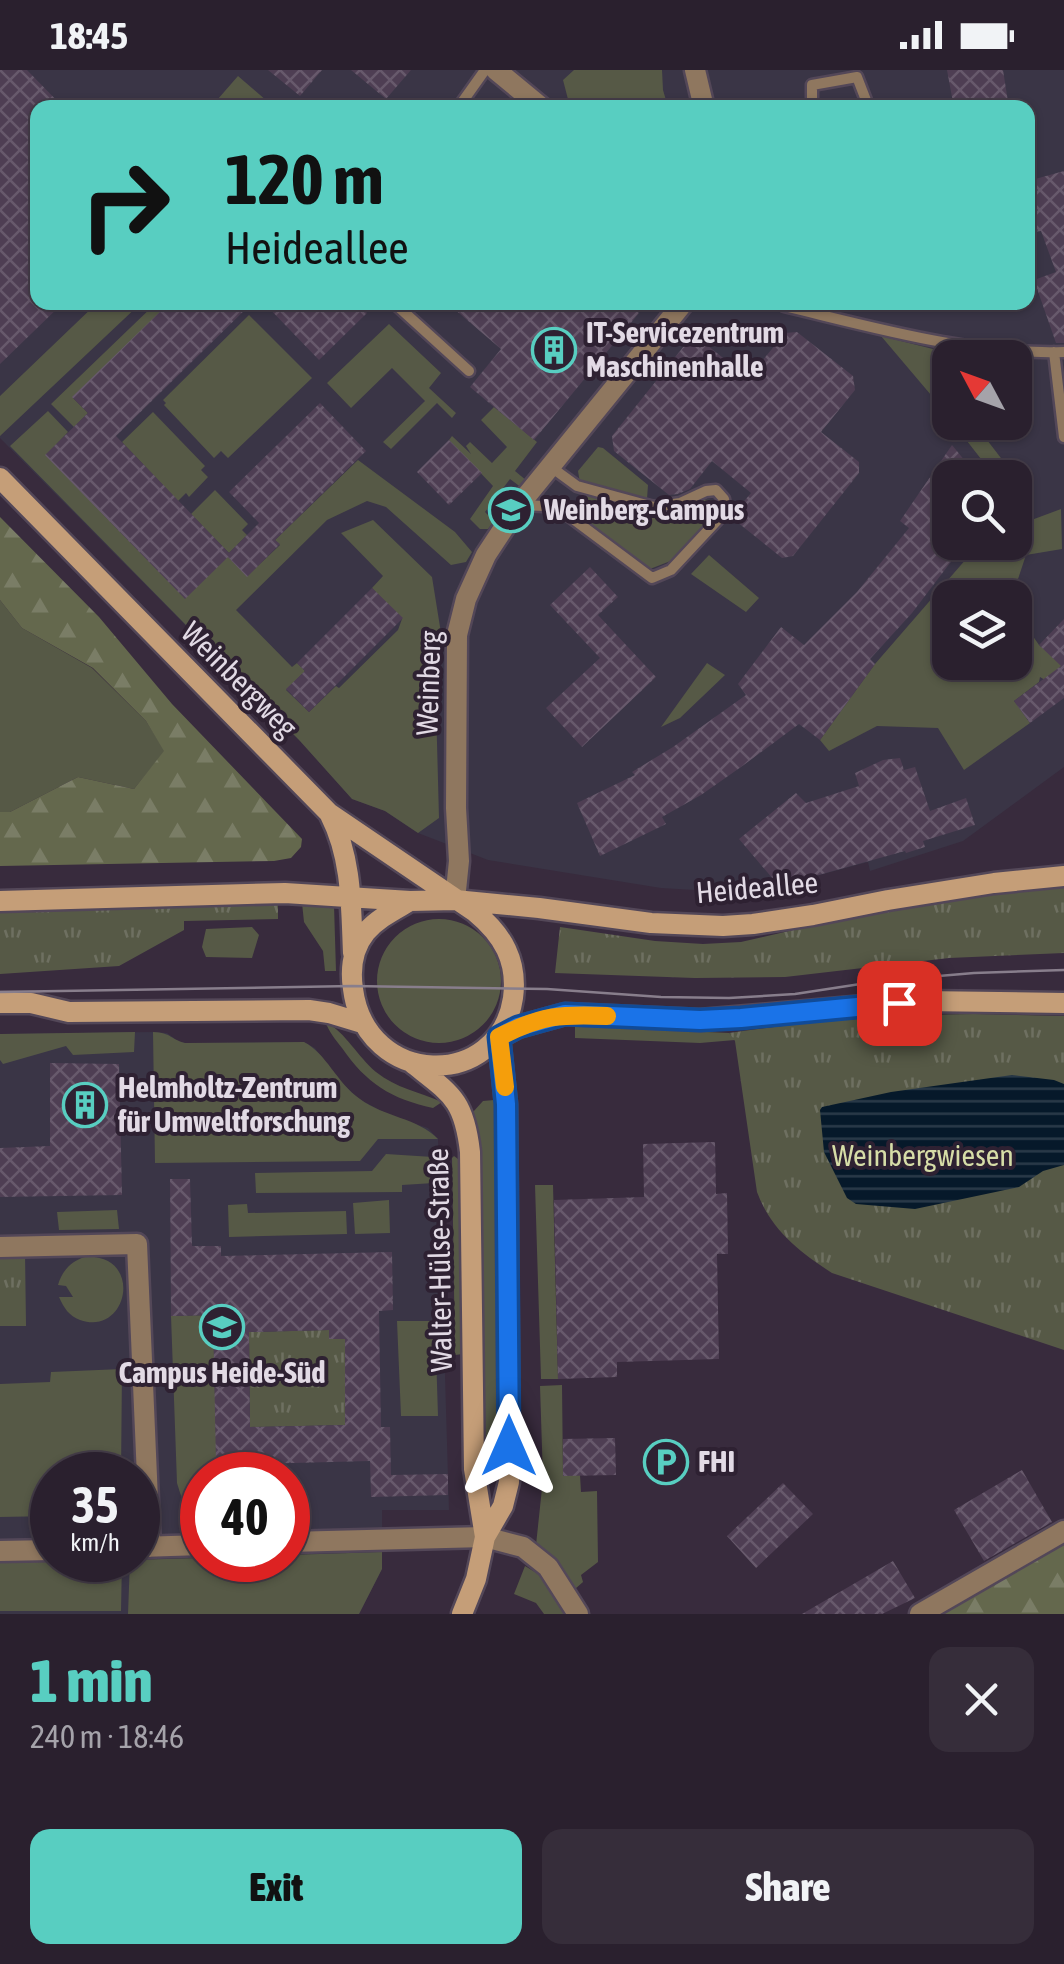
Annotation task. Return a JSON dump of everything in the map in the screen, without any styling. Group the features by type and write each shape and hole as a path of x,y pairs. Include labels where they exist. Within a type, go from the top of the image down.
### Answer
{"main road":[{"name":"Weinbergweg","path":"0,478 329,813 455,900"},
{"path":"329,813 345,852 351,896 355,1003 362,1022 381,1046 400,1060 440,1064 469,1058 518,1027 565,1014 700,1020 922,1001 1064,1003"},
{"name":"Heideallee","path":"455,900 651,923 723,926 813,915 994,883 1064,876"},
{"path":"0,901 248,893 455,900 490,925 511,960 512,1001 499,1037"},
{"path":"353,956 366,932 410,901"},
{"path":"0,1003 31,1002 69,1012 309,1010 362,1022"},
{"name":"Walter-Hülse-Straße","path":"484,1537 502,1506 509,1482 506,1121 499,1037"},
{"name":"Walter-Hülse-Straße","path":"412,1063 454,1099 465,1120 470,1152 474,1470 484,1537 476,1580 462,1614"}],"street":[{"path":"496,70 532,100"},
{"path":"695,70 702,100"},
{"name":"Weinberg","path":"455,900 459,861 457,635 466,598 486,555 520,505 678,310"},
{"path":"0,1247 137,1244 142,1452"},
{"path":"920,1614 1064,1531"},
{"path":"310,1541 484,1537 523,1547 548,1567 578,1614"},
{"path":"0,1551 30,1550"}],"lane":[{"path":"464,100 485,70"},
{"path":"812,100 812,85 857,77 866,100"},
{"path":"401,310 469,372"},
{"path":"801,310 962,346 1059,352 1064,437"},
{"path":"520,505 544,506 569,516 652,578 671,570 726,511 724,499 716,490 680,503 654,507 577,486 551,467"}],"shaded area":[{"name":"Weinberg-Campus","path":"0,70 1064,70 1064,767 963,841 870,871 868,862 779,886 712,891 661,888 488,860 418,833 385,811 352,799 300,741 0,438"},
{"name":"Campus Heide-Süd","path":"153,1032 167,1033 185,1043 304,1042 315,1048 335,1076 359,1099 391,1116 428,1128 438,1139 449,1510 382,1510 382,1569 359,1614 0,1614 0,1034"}],"green space":[{"path":"574,70 662,70 666,100 568,100 563,80"},
{"path":"238,76 266,100 217,100"},
{"path":"90,310 134,310 0,436 0,396"},
{"path":"149,310 163,310 73,398 88,413 74,427 51,404"},
{"path":"249,315 312,378 228,458 221,451 214,458 163,400"},
{"path":"389,324 441,373 429,388 456,413 452,418 437,403 391,449 383,442 425,401 392,368 351,408 327,383"},
{"path":"881,336 932,349 932,396"},
{"path":"494,407 537,442 515,471 527,481 522,488 510,479 485,512 494,521 488,529 480,529 470,519 493,486 449,440 452,436 471,454 466,446 470,442 492,463 507,447 481,420"},
{"path":"48,411 68,432 46,455 228,557 247,576 280,545 275,540 358,460 455,532 472,552 466,562 451,565 386,507 367,501 327,520 236,610 292,667 297,663 305,671 286,690 309,712 398,630 402,619 372,588 383,576 341,533 373,520 432,577 441,633 436,705 439,818 418,833 385,811 352,799 300,741 10,446"},
{"path":"153,412 205,466 201,470 208,477 189,497 186,493 178,501 122,442"},
{"path":"966,440 987,440 1002,460 982,460"},
{"path":"598,447 648,485 647,499 580,483 578,471"},
{"path":"215,490 248,524 242,530 247,535 229,553 191,514"},
{"path":"587,494 649,512 711,500 717,513 673,560 650,569 571,510"},
{"path":"1061,509 1062,549 1032,554 1032,520"},
{"path":"0,517 99,617 172,704 302,839 301,847 291,858 0,866 0,812 10,812 78,777 134,789 164,751 146,721 93,668 22,628 0,600"},
{"path":"709,555 759,598 746,612 691,574"},
{"path":"965,560 1024,560 1018,580 948,580"},
{"path":"932,598 932,680 1032,680 1032,635 1064,666 1050,683 1040,677 1014,701 1030,723 964,770 938,728 877,726 829,751 820,740 875,664"},
{"path":"0,600 22,628 92,668 146,721 165,751 134,789 78,777 10,812 0,812"},
{"path":"707,663 725,675 680,718 661,727"},
{"path":"1064,883 1064,953 949,958 785,977 555,973 560,927 655,941 741,942 892,907"},
{"path":"278,902 278,919 184,921 184,930 119,966 0,974 0,905"},
{"path":"302,903 334,905 336,971 325,971 323,951 304,922"},
{"path":"439,919 463,924 483,937 496,957 501,981 496,1005 483,1025 463,1038 439,1043 415,1038 395,1025 382,1005 377,981 382,957 395,937 415,924"},
{"path":"252,927 259,935 252,958 206,957 202,947 206,929"},
{"name":"Weinbergwiesen","path":"974,1014 1064,1016 1064,1350 832,1273 788,1239 770,1218 757,1192 735,1041 729,1033 851,1019"},
{"path":"325,1021 384,1077 442,1102 433,1108 381,1088 351,1060"},
{"path":"575,1026 729,1033 735,1040 700,1043 575,1038"},
{"path":"135,1032 134,1052 73,1055 66,1046 3,1064 0,1060 0,1034"},
{"path":"153,1032 185,1043 304,1042 360,1099 421,1126 438,1139 378,1139 360,1161 155,1163"},
{"path":"494,1100 504,1439 500,1476 484,1474 477,1127 473,1112 483,1101"},
{"path":"386,1154 433,1157 434,1183 402,1185 402,1192 256,1193 255,1173 372,1171"},
{"path":"452,1158 458,1159 463,1354 455,1355"},
{"path":"535,1185 553,1185 558,1379 541,1379"},
{"path":"389,1200 390,1233 355,1234 353,1203"},
{"path":"247,1204 248,1213 346,1211 347,1234 229,1237 228,1205"},
{"path":"117,1210 119,1229 59,1230 57,1212"},
{"path":"25,1254 26,1326 0,1326 0,1255"},
{"path":"85,1257 104,1259 116,1268 122,1280 119,1306 110,1317 97,1322 73,1316 59,1297 73,1297 66,1286 58,1285 68,1267"},
{"path":"213,1315 216,1452 180,1452 180,1491 177,1483 171,1316"},
{"path":"397,1321 435,1321 438,1416 401,1416"},
{"path":"329,1330 329,1339 345,1339 345,1425 250,1427 249,1332"},
{"path":"122,1369 121,1452 30,1452 30,1516 0,1517 0,1384 50,1382 51,1372"},
{"path":"562,1385 563,1475 580,1475 581,1492 597,1491 598,1562 581,1575 583,1582 575,1589 559,1566 536,1545 543,1479 540,1386"},
{"path":"1064,1537 1064,1614 931,1614"},
{"path":"382,1552 382,1569 359,1614 128,1614 129,1582 160,1582 160,1559 180,1559 180,1582 310,1582 310,1554"},
{"path":"0,1560 30,1560 30,1582 122,1582 121,1611 0,1611"},
{"path":"525,1566 540,1575 566,1614 544,1614 536,1603 514,1594"}],"water":[{"path":"1012,1075 1064,1084 1064,1165 1043,1171 1019,1187 915,1209 856,1204 847,1198 824,1152 822,1107 891,1092"}],"building":[{"path":"0,70 27,70 56,100 30,100 30,310 56,310 0,364"},
{"path":"268,70 322,70 300,96"},
{"path":"351,70 411,70 386,99"},
{"path":"947,70 1003,70 1008,100 953,100"},
{"path":"1064,171 1064,343 1056,343 1035,283 1056,272 1041,231 1035,232 1035,179"},
{"path":"162,310 245,310 116,436 229,553 259,523 229,492 320,403 366,451 275,540 280,544 247,577 228,557 185,599 45,455 88,413 72,397"},
{"path":"271,310 364,310 367,313 319,360"},
{"name":"IT-Servicezentrum Maschinenhalle","path":"455,310 639,313 534,440 470,387 501,349"},
{"path":"797,332 853,376 855,390 821,432 859,462 859,473 793,556 782,558 737,522 735,512 751,493 712,461 690,489 669,495 614,451 612,436 688,341 702,341 748,378 785,333"},
{"path":"449,440 482,473 449,505 417,472"},
{"path":"952,445 964,460 942,460"},
{"path":"932,474 932,560 952,560 870,659 875,664 820,740 799,724 701,795 662,817 666,824 600,856 577,803 635,775 632,772 746,695 738,684 781,627 804,645 857,592 909,528 900,521"},
{"path":"590,567 618,597 598,615 656,677 582,747 546,708 600,658 550,605"},
{"path":"372,588 403,618 309,712 286,689 305,671 297,663"},
{"path":"1064,619 1064,698 1030,723 1014,701 1061,666 1039,645"},
{"path":"900,758 904,770 915,767 930,811 966,798 975,825 923,841 925,847 906,853 779,886 739,839 796,793 806,803 859,786 855,773 883,760"},
{"name":"Helmholtz-Zentrum für Umweltforschung","path":"50,1063 119,1064 122,1195 0,1197 0,1148 50,1146"},
{"path":"715,1142 716,1194 727,1193 728,1254 717,1254 719,1359 617,1362 617,1377 558,1379 554,1200 644,1197 643,1144"},
{"path":"170,1179 190,1179 192,1246 221,1246 221,1256 392,1252 393,1310 379,1311 381,1427 390,1427 391,1475 448,1474 448,1495 371,1497 370,1461 310,1463 310,1452 216,1452 213,1315 171,1316","holes":["329,1330 329,1339 345,1339 345,1425 250,1427 249,1332"]},
{"path":"615,1438 616,1475 563,1476 563,1439"},
{"path":"1022,1470 1052,1522 984,1561 954,1510"},
{"path":"783,1483 813,1514 756,1568 727,1536"},
{"path":"893,1561 915,1598 882,1614 802,1614"}],"tram line":[{"path":"0,992 352,986 547,989 729,998 974,973 1064,970"}],"slow traffic":[{"path":"505,1087 499,1037 548,1017 607,1016"}],"place":[{"name":"IT-Servicezentrum Maschinenhalle","path":"554,350"},
{"name":"Weinberg-Campus","path":"511,510"},
{"name":"Helmholtz-Zentrum für Umweltforschung","path":"85,1105"},
{"name":"Campus Heide-Süd","path":"222,1327"},
{"name":"FHI","path":"666,1462"}],"route":[{"path":"509,1446 506,1104 499,1037 518,1027 565,1014 700,1020 899,1003"}]}
